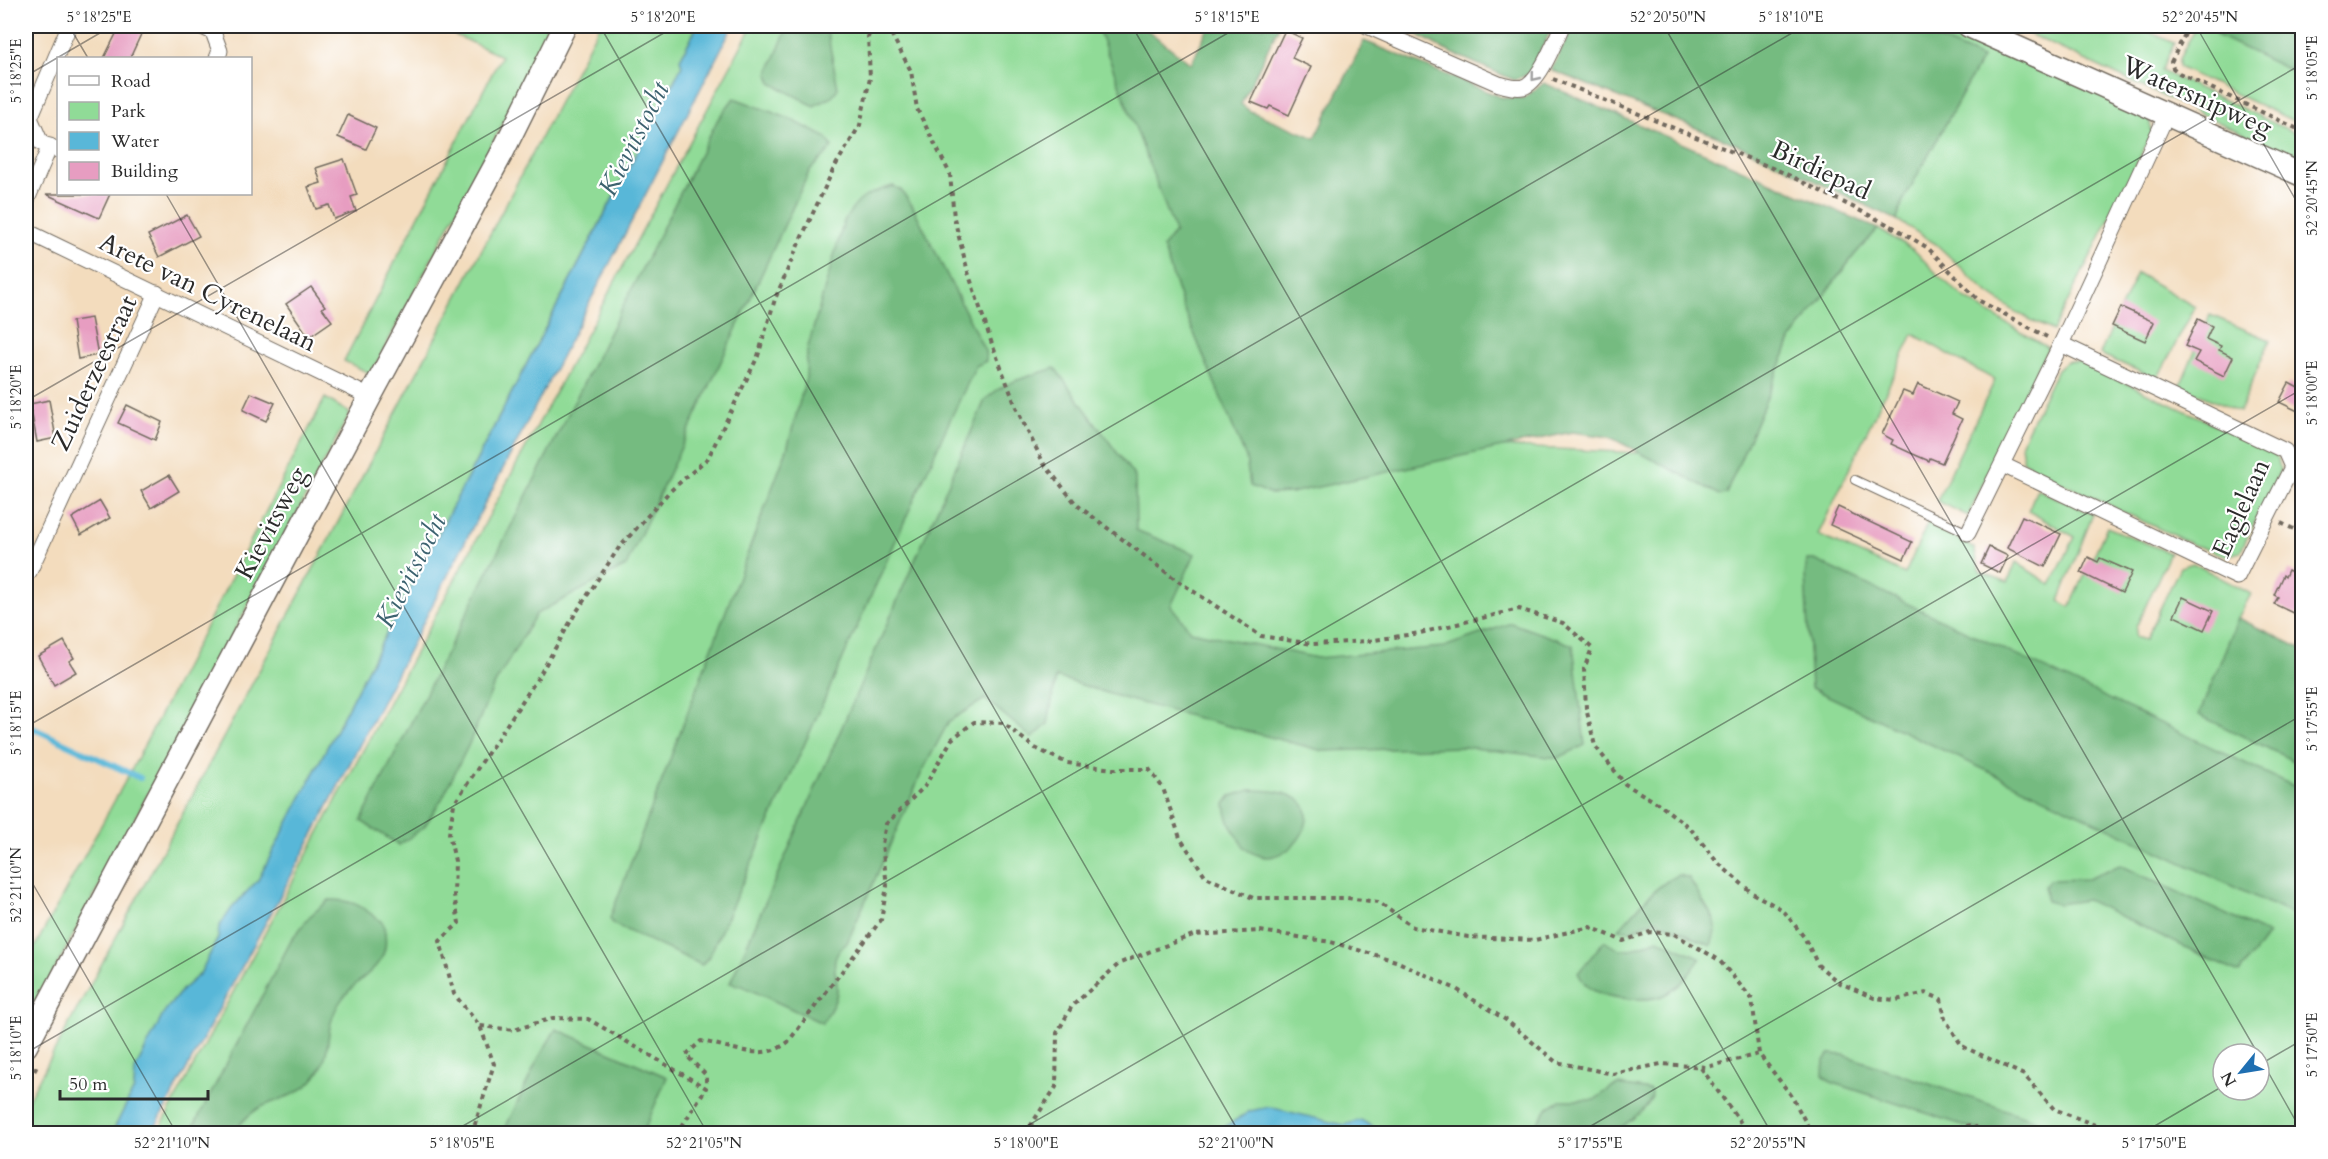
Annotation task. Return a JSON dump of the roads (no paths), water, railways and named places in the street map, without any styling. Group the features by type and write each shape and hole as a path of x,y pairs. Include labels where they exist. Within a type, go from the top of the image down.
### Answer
{"street":[{"path":"26,202 54,148 41,143 30,118 69,26"},
{"path":"200,26 213,32 220,51 217,57"},
{"name":"Kievitsweg","path":"26,1046 502,153 565,26"},
{"path":"1367,26 1499,84 1516,88 1527,86 1539,73 1562,26"},
{"name":"Watersnipweg","path":"1969,26 2302,175"},
{"path":"1968,533 2061,344 2167,114"},
{"name":"Arete van Cyrenelaan","path":"26,231 370,397"},
{"name":"Zuiderzeestraat","path":"29,572 157,293"},
{"name":"Eaglelaan","path":"2003,465 2237,576 2292,467 2285,451 2061,344"}],"lane":[{"path":"1855,480 1968,533"}],"water":[{"path":"694,26 733,26 303,854 152,1133 112,1133 134,1089 135,1070 165,1011 183,989 200,974 218,938 219,927 232,908 258,880 682,66 680,59 695,31"},
{"path":"1269,1107 1344,1125 1361,1120 1384,1133 1215,1133 1250,1111"}],"waterway":[{"path":"26,725 140,778"}],"water label":[{"name":"Kievitstocht","path":"634,139"},
{"name":"Kievitstocht","path":"411,571"}]}
